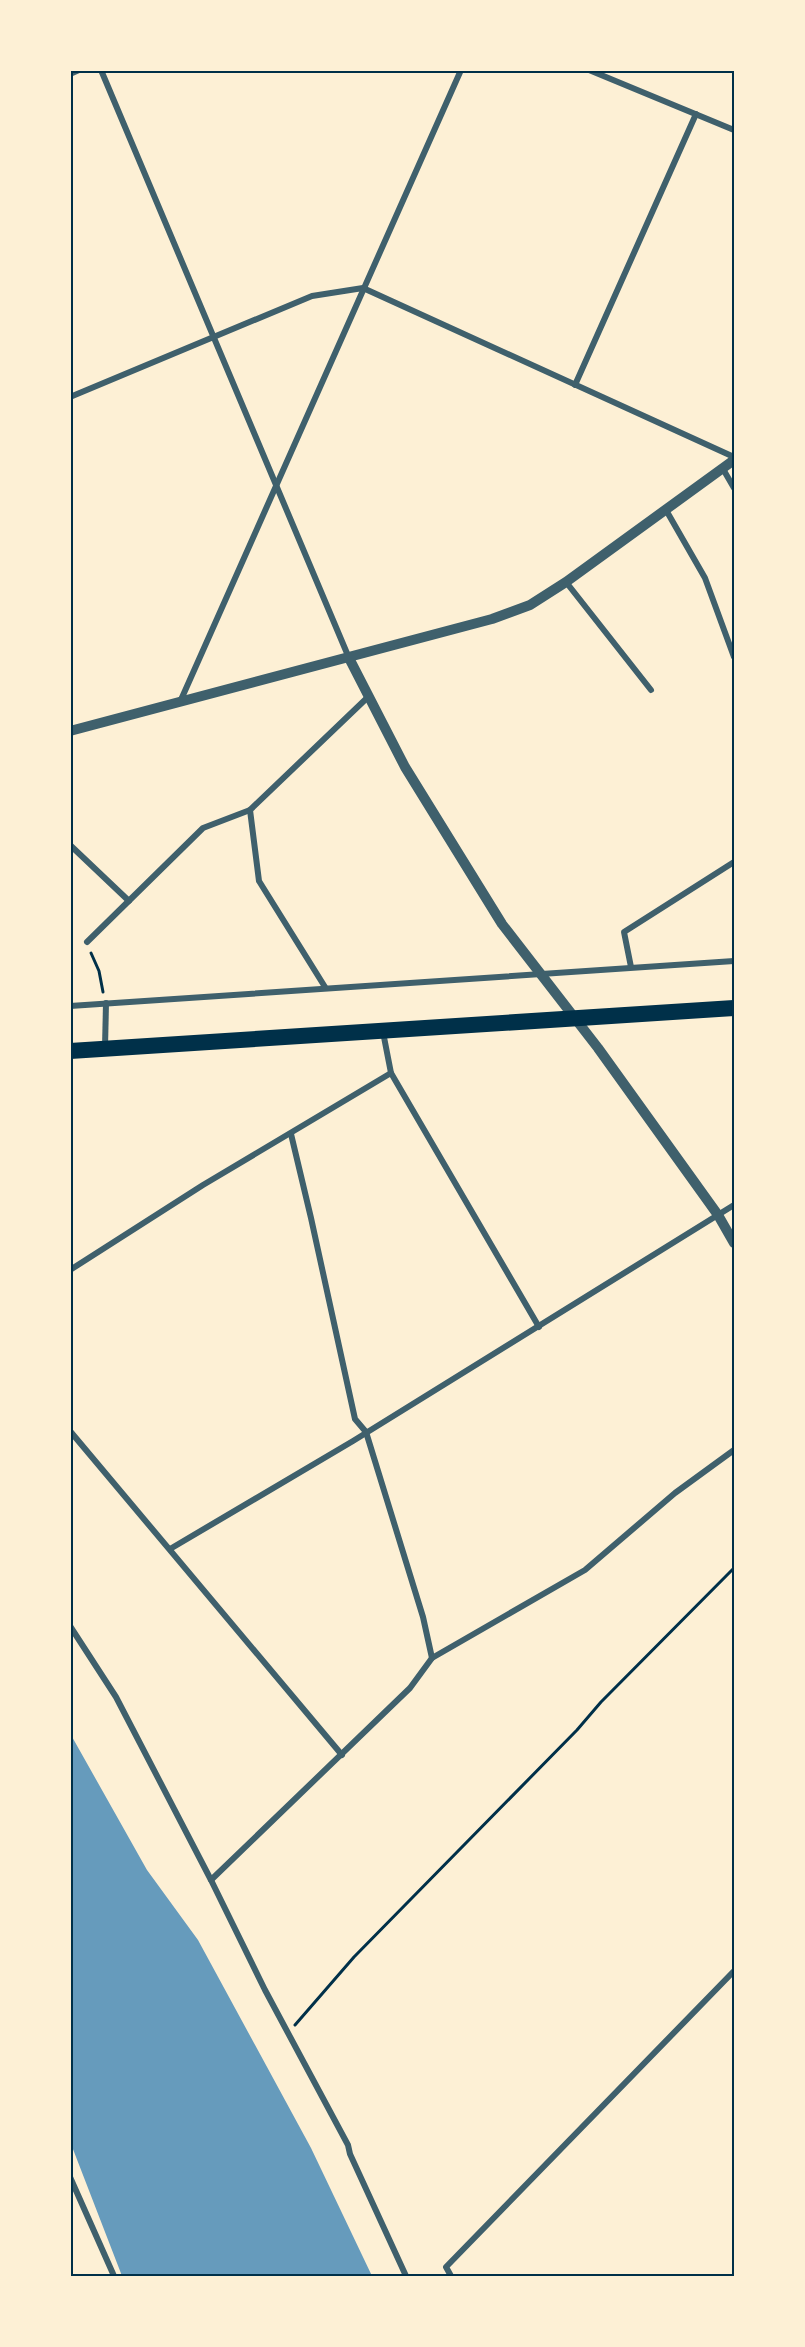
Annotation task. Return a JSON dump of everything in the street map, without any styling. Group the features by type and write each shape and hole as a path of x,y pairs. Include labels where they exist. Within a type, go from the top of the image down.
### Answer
{"highway":[{"path":"70,1051 735,1008"}],"street":[{"path":"70,74 78,70"},
{"path":"101,70 350,658 405,766 496,914 576,1018 718,1215 735,1243"},
{"path":"180,702 461,70"},
{"path":"589,70 735,130"},
{"path":"575,385 696,114"},
{"path":"70,397 312,296 363,288 735,459 566,582 530,605 492,619 350,658 70,731"},
{"path":"723,469 735,488"},
{"path":"666,510 705,578 735,657"},
{"path":"566,582 651,690"},
{"path":"87,942 203,828 250,810 368,697"},
{"path":"250,810 259,881 325,987"},
{"path":"70,845 129,901"},
{"path":"631,967 624,932 735,862"},
{"path":"70,1006 735,961"},
{"path":"105,1049 106,1003"},
{"path":"382,1030 391,1073 539,1327"},
{"path":"70,1270 203,1185 391,1073"},
{"path":"291,1134 355,1419 366,1432 423,1617 432,1659"},
{"path":"170,1549 539,1327 735,1205"},
{"path":"70,1431 342,1755"},
{"path":"211,1880 410,1688 432,1659 585,1570 675,1493 735,1450"},
{"path":"70,1626 116,1697 348,2145 406,2277"},
{"path":"451,2277 446,2267 735,1971"},
{"path":"70,2176 114,2277"}],"path":[{"path":"87,942 99,971 106,1003"},
{"path":"288,2033 354,1957 577,1730 601,1702 735,1568"}],"water":[{"path":"71,1735 147,1870 198,1940 311,2148 372,2276 122,2276 71,2144"}]}
